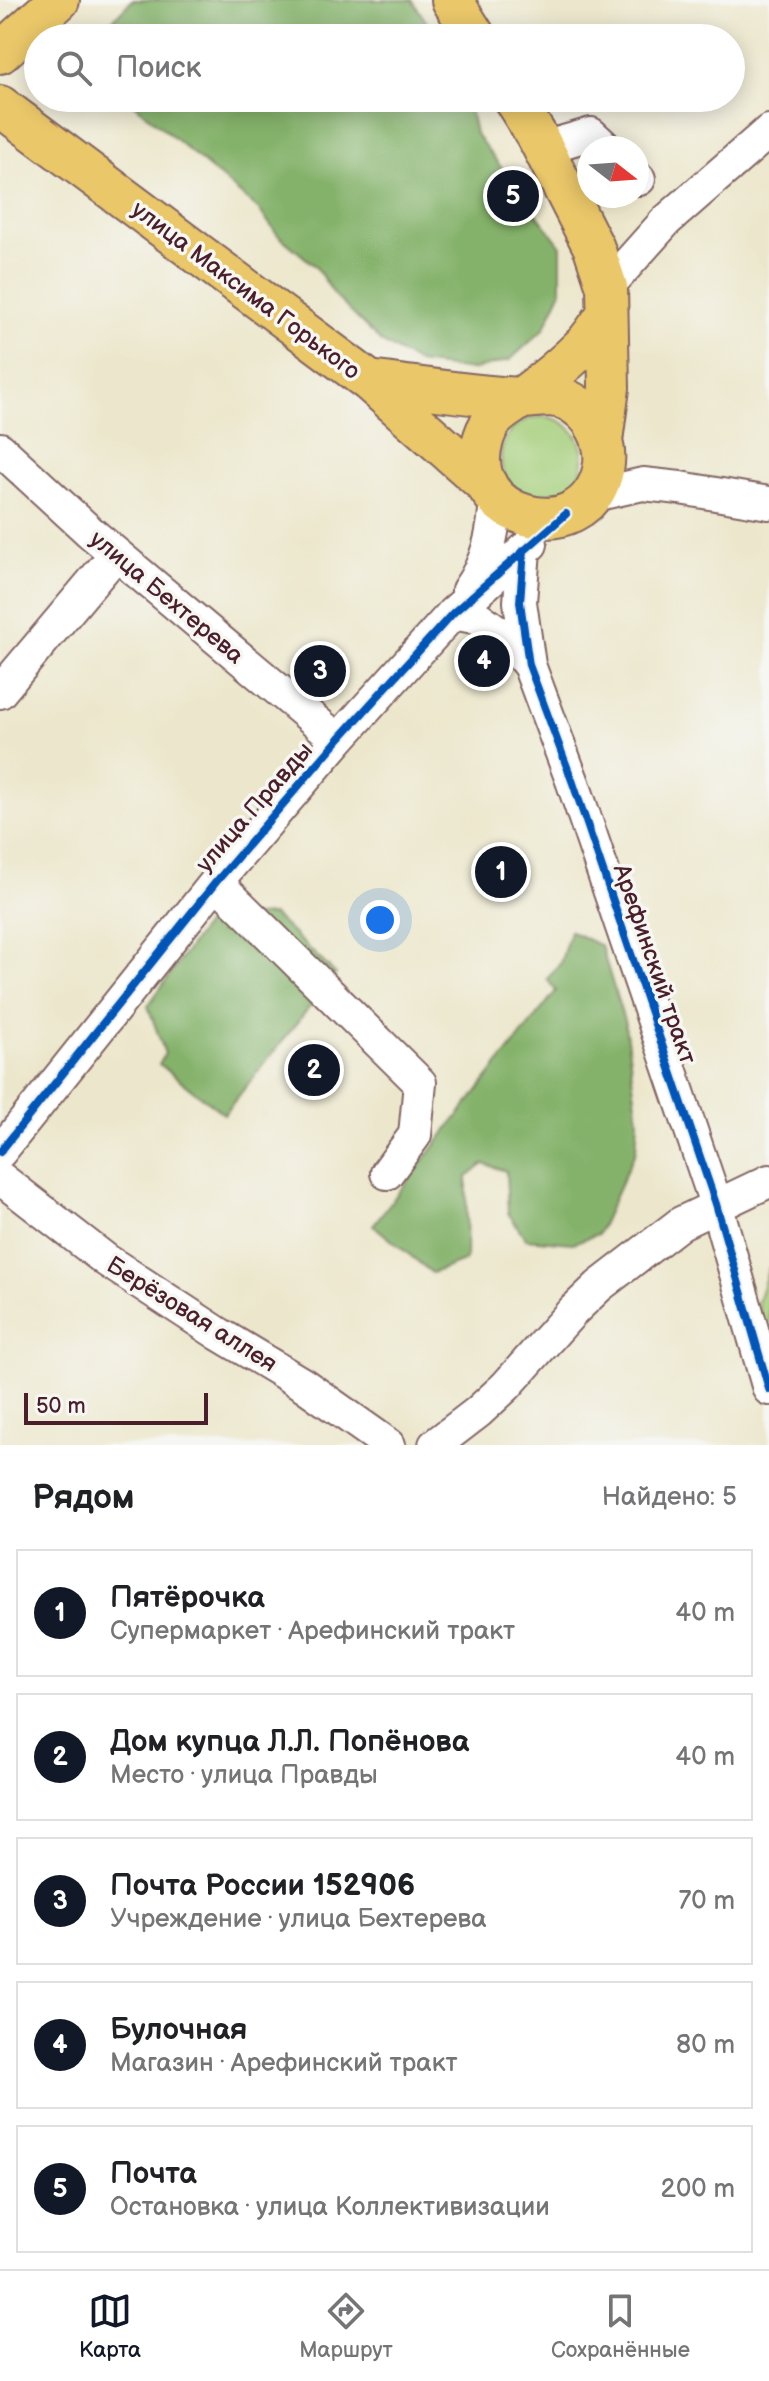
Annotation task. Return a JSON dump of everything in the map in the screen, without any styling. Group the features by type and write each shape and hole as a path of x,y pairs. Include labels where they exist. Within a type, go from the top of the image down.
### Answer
{"main road":[{"path":"32,24 59,0"},
{"path":"452,0 467,24"},
{"path":"0,53 24,31"},
{"path":"521,112 594,248 607,301 609,388 603,470 578,505 551,518 521,515 491,491 480,455 483,440 498,413 523,398 551,395 578,406 589,416 603,449"},
{"name":"улица Максима Горького","path":"10,113 369,381 491,491"},
{"path":"523,398 586,343 607,301"},
{"name":"улица Максима Горького","path":"369,381 523,398"}],"street":[{"path":"607,301 666,221 769,131"},
{"path":"543,148 577,138"},
{"name":"улица Бехтерева","path":"0,449 48,496 338,740"},
{"path":"603,449 646,479 680,488"},
{"path":"578,505 643,484 769,503"},
{"name":"улица Правды","path":"453,613 477,577 489,549 491,491"},
{"name":"улица Правды","path":"0,1152 216,882 338,740 453,613 578,505"},
{"name":"Арефинский тракт","path":"524,550 520,602 529,665 573,783 716,1204 769,1389"},
{"path":"0,692 116,554"},
{"path":"453,613 479,618 505,637 529,665"},
{"path":"216,882 420,1083 415,1135 387,1173"},
{"name":"Берёзовая аллея","path":"0,1178 106,1260 304,1385 389,1445"},
{"path":"435,1445 506,1386 599,1286 681,1223 769,1181"}],"green space":[{"path":"132,0 412,0 428,24 109,24"},
{"path":"144,112 470,112 475,133 561,246 561,292 544,329 510,360 472,370 418,363 381,342 336,297 315,266 278,235 259,210"},
{"path":"542,417 558,420 571,429 580,442 583,458 580,474 571,487 558,496 542,499 526,496 513,487 504,474 501,458 504,442 513,429 526,420"},
{"path":"273,915 336,974 224,1114 159,1064 165,1054 148,1006 209,919"},
{"path":"570,931 601,946 625,1024 638,1119 636,1150 598,1234 573,1243 526,1239 508,1213 506,1171 484,1164 467,1177 466,1260 432,1273 373,1225 556,991 547,979 560,964"},
{"path":"769,1267 769,1354 758,1301"}],"cycle path":[{"path":"0,1152 216,882 338,740 453,613 566,514"},
{"path":"524,550 520,602 529,665 573,783 716,1204 769,1389"}],"place":[{"name":"Почта","path":"513,196"},
{"name":"Булочная","path":"484,661"},
{"name":"Почта России 152906","path":"320,671"},
{"name":"Пятёрочка","path":"501,872"},
{"name":"Дом купца Л.Л. Попёнова","path":"314,1070"}]}
